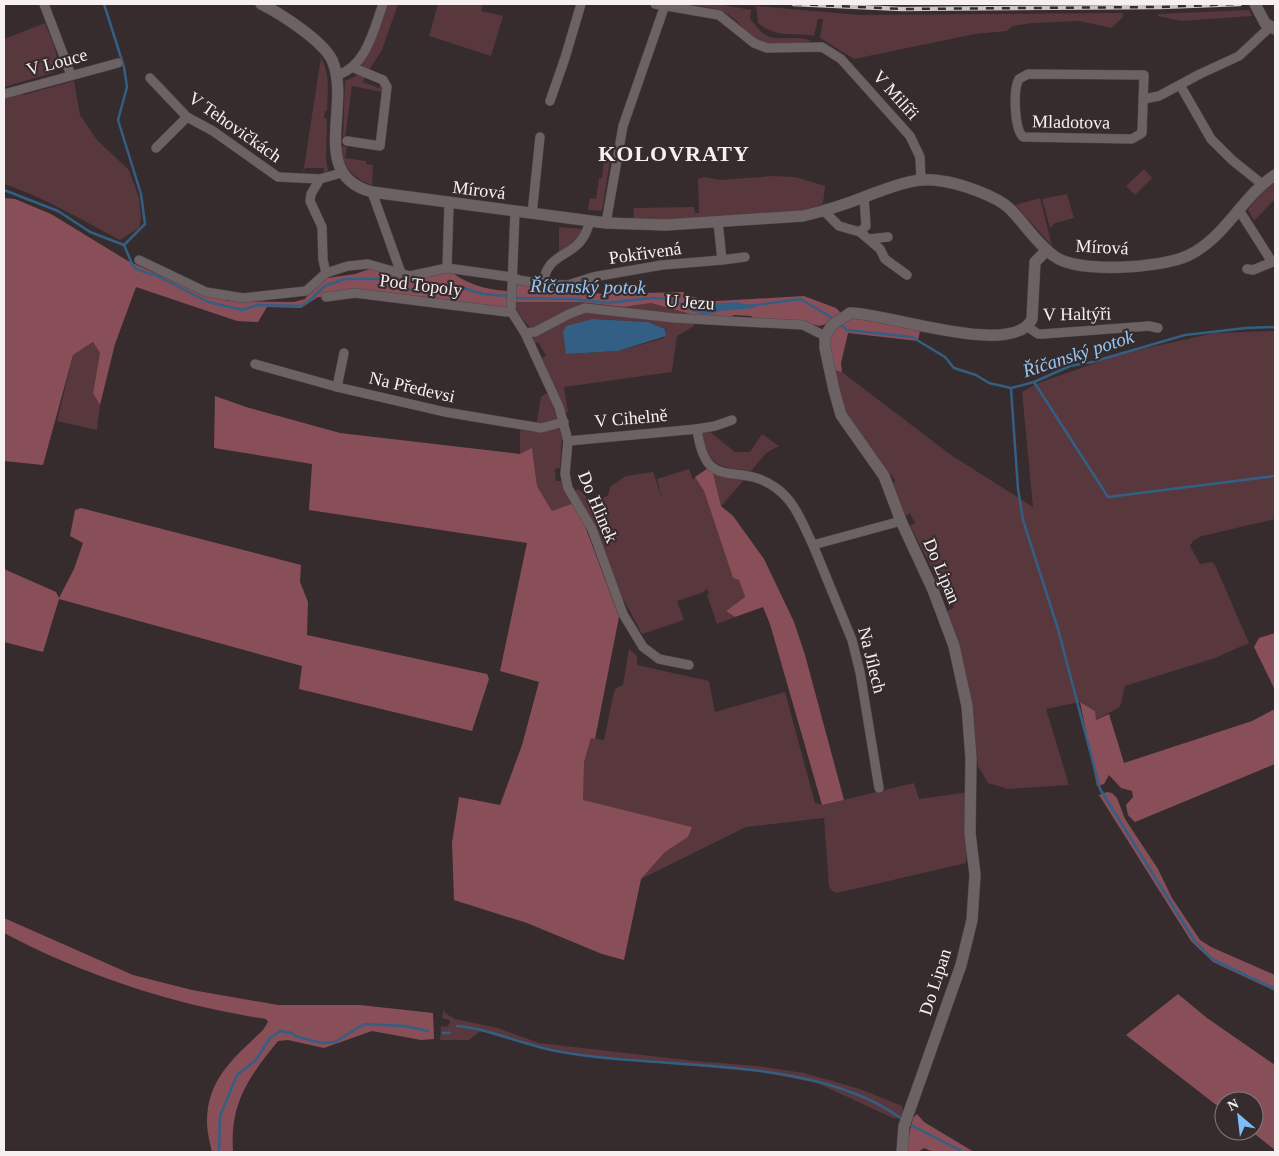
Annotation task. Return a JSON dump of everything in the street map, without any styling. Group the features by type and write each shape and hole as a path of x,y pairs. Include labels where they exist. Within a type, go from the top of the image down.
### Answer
{"street":[{"path":"44,4 71,75"},
{"path":"337,75 354,68 369,41 383,4"},
{"path":"550,101 580,4"},
{"path":"606,222 624,126 665,6 655,4"},
{"path":"1144,99 1159,96 1239,56 1273,28 1262,18 1255,4"},
{"path":"265,5 323,48 331,58 337,75 339,89 335,159 342,173"},
{"name":"V Milíři","path":"665,6 719,15 754,43 767,48 822,47 841,59 910,136 920,157 921,180"},
{"name":"V Louce","path":"4,94 118,64"},
{"path":"346,141 380,146 387,87 383,80 354,68"},
{"name":"Mladotova","path":"1028,74 1144,74 1144,99 1144,130 1139,136 1132,139 1027,138 1019,133 1016,127 1017,82 1028,74"},
{"name":"V Tehovičkách","path":"150,78 187,117 213,131 278,177 320,179 342,173"},
{"path":"1180,84 1211,139 1232,160 1262,184"},
{"path":"156,148 187,117"},
{"path":"532,214 540,137"},
{"name":"Mírová","path":"342,173 348,182 358,188 372,192 449,204 590,221 666,225 794,217 824,211 903,183 921,180 952,183 1005,205 1047,250 1055,257 1072,265 1132,266 1168,262 1188,256 1209,242 1262,184 1275,175"},
{"path":"320,179 311,194 310,201 322,227 323,260 326,273"},
{"path":"372,192 401,273"},
{"path":"860,232 866,226 864,197"},
{"path":"139,260 206,292 243,298 306,291 326,273 348,266 368,264 410,276 447,268 449,204"},
{"path":"1239,210 1274,262 1253,270 1247,269"},
{"path":"824,211 839,226 860,232 880,249 885,259 907,275"},
{"name":"Do Hlinek","path":"515,212 510,288 511,307 553,390 564,422 568,441 565,474 568,488 592,529 623,614 649,653 659,659 689,666"},
{"name":"Pokřivená","path":"543,284 545,270 578,243 584,236 590,221"},
{"path":"718,222 722,260"},
{"path":"869,239 888,237"},
{"path":"825,336 832,325 845,315 856,312 935,330 974,334 1014,334 1028,326 1033,316 1035,262 1047,250"},
{"name":"Pokřivená","path":"447,268 511,277 543,284 568,285 593,277 662,265 745,257"},
{"name":"Pod Topoly","path":"326,297 355,293 507,312 511,307"},
{"name":"U Jezu","path":"525,334 535,332 585,308 674,318 803,325 825,336"},
{"name":"V Haltýři","path":"1028,326 1043,334 1149,326 1158,328"},
{"name":"Do Lipan","path":"825,336 825,348 841,415 884,476 901,522 924,567 954,646 967,706 971,758 970,833 975,875 972,920 961,965 904,1126 902,1152"},
{"path":"337,387 344,353"},
{"name":"Na Předevsi","path":"255,364 337,387 445,412 541,428 564,422"},
{"name":"V Cihelně","path":"568,441 697,429 732,420"},
{"path":"697,429 700,449 707,464 723,473 746,475 766,481 777,488 796,510 813,545 901,522"},
{"name":"Na Jílech","path":"813,545 852,640 860,672 880,788"}],"shaded area":[{"path":"388,4 398,4 382,50 369,70 362,67 361,64 377,34"},
{"path":"438,4 483,4 481,11 503,16 491,56 429,36"},
{"path":"685,4 718,4 751,10 750,19 760,31 769,37 800,38 812,41 783,45 766,44 752,36 728,14 710,8"},
{"path":"756,6 859,15 1123,13 1123,17 1111,28 1079,21 1033,23 1013,26 1007,31 975,34 854,59 820,38 823,19 818,19 814,36 778,33 758,23"},
{"path":"1249,10 1252,16 1181,21 1158,16 1158,14"},
{"path":"45,23 57,56 56,69 52,73 4,87 4,39"},
{"path":"321,57 328,83 327,111 325,111 324,118 327,119 326,160 328,171 324,174 324,168 305,168 303,174"},
{"path":"360,70 367,73 363,82 379,88 383,80 381,89 387,90 382,92 352,86 345,138 343,137 345,81 356,76"},
{"path":"74,81 80,115 97,140 129,170 139,198 141,219 139,228 120,240 49,203 4,184 4,97 22,92 23,95"},
{"path":"342,146 347,147 345,158 366,161 366,164 373,165 372,185 354,175 346,166"},
{"path":"604,160 610,161 602,211 588,210 590,198 596,199 599,178 602,178"},
{"path":"1144,169 1152,178 1135,195 1126,186"},
{"path":"773,176 795,177 825,186 823,204 802,211 664,220 633,220 634,208 694,207 695,213 699,213 698,179 704,177 720,180"},
{"path":"1275,183 1275,199 1254,221 1248,210 1260,195"},
{"path":"1067,194 1074,218 1055,223 1050,228 1042,199"},
{"path":"4,198 15,199 51,214 128,261 181,285 228,301 294,302 305,299 320,279 355,274 370,269 401,273 447,268 467,282 491,289 507,291 507,312 391,297 318,297 301,308 267,307 258,322 237,321 136,287 115,344 100,405 93,393 100,353 93,342 73,355 43,465 4,461"},
{"path":"1040,198 1052,246 1015,205"},
{"path":"559,227 584,229 576,242 559,254"},
{"path":"519,280 602,294 684,292 684,295 698,298 699,302 804,296 836,308 841,313 826,324 819,326 801,321 755,320 751,316 734,315 728,318 694,315 651,303 624,307 580,302 515,302"},
{"path":"515,302 580,302 624,307 651,303 694,315 694,326 677,336 672,372 564,387 568,412 565,413 542,358 546,356 538,342 534,344 533,339 535,336 516,307","holes":["593,319 648,322 666,329 664,338 618,351 567,354"]},
{"path":"854,316 920,331 918,341 848,333 841,363 842,372 834,370 830,338 837,328"},
{"path":"1275,331 1275,519 1202,536 1193,541 1190,546 1200,564 1212,562 1215,565 1249,643 1215,658 1125,686 1120,707 1095,720 1095,711 1080,702 1046,709 1069,785 1008,789 988,783 978,766 973,715 959,644 947,611 954,608 947,588 940,590 931,566 910,526 915,523 910,513 905,516 892,486 895,480 854,428 845,413 834,370 842,372 951,455 1033,507 1022,392 1036,384 1120,354 1214,333"},
{"path":"93,342 100,353 93,392 100,405 97,430 57,421 73,355"},
{"path":"545,394 550,394 562,438 560,468 555,469 556,481 562,481 571,504 552,511 537,486 532,449 520,454 520,430 535,432 541,397"},
{"path":"215,396 246,407 340,433 520,454 532,448 537,486 552,511 571,504 579,510 619,617 595,739 591,738 584,762 583,800 692,827 688,837 665,852 641,879 624,960 602,954 527,923 454,900 452,843 459,797 500,805 522,745 539,682 500,671 527,543 309,510 312,464 214,448"},
{"path":"709,431 735,452 750,452 762,434 779,446 766,453 751,471 730,468 711,459 704,444 702,432"},
{"path":"708,468 713,473 721,506 733,516 764,559 794,622 805,655 844,800 822,805 770,624 763,607 735,617 726,611 745,597 739,580 733,578 704,491 695,477"},
{"path":"689,469 693,480 695,477 704,491 733,578 739,580 745,597 726,611 735,617 717,624 707,595 709,592 706,589 704,592 677,601 684,620 642,634 620,593 597,528 575,492 578,489 594,504 608,495 610,487 626,476 653,472 662,499 657,479"},
{"path":"713,473 744,480 721,506"},
{"path":"81,508 301,565 300,582 308,602 307,635 487,674 489,679 472,731 299,689 302,666 59,599 43,652 4,642 4,569 56,592 59,598 74,569 83,543 70,536 75,510"},
{"path":"1275,633 1275,690 1254,647 1259,638"},
{"path":"629,649 637,656 637,665 709,681 715,712 785,692 815,803 822,805 914,783 919,799 970,792 966,863 837,893 832,891 829,886 824,818 746,827 641,879 665,852 688,837 692,827 583,801 583,762 591,738 604,740 615,689 623,685"},
{"path":"1080,702 1095,711 1096,720 1109,714 1124,763 1252,721 1275,709 1275,764 1135,822 1128,815 1126,805 1133,797 1132,791 1121,788 1109,775 1104,784 1097,786"},
{"path":"1107,792 1112,793 1117,798 1125,819 1158,869 1172,898 1200,940 1211,947 1275,975 1275,991 1213,962 1191,941 1099,795"},
{"path":"4,918 133,975 192,990 278,1005 360,1005 433,1013 434,1039 421,1040 372,1031 324,1048 288,1040 278,1041 258,1067 243,1092 235,1119 233,1152 212,1152 207,1122 208,1107 212,1093 217,1081 233,1059 263,1030 268,1022 266,1019 198,1006 164,997 66,963 4,933"},
{"path":"1178,994 1207,1018 1275,1065 1275,1150 1264,1141 1264,1091 1214,1091 1214,1103 1126,1035"},
{"path":"444,1009 445,1013 455,1019 498,1028 539,1043 695,1061 757,1066 804,1073 860,1089 902,1106 903,1114 899,1118 893,1118 817,1083 761,1072 581,1056 526,1044 480,1031 469,1040 440,1040 441,1026 447,1027 450,1023 449,1020 442,1018"},
{"path":"917,1114 924,1122 974,1152 933,1152 924,1148 918,1152 905,1152 913,1118"}],"water":[{"path":"736,302 755,306 755,308 721,311 706,315 685,309 687,303 696,305"},
{"path":"593,319 648,322 665,329 666,336 618,351 566,354 563,332 566,326"}],"waterway":[{"path":"104,4 124,67 127,87 118,120 141,194 145,224 124,245"},
{"name":"Říčanský potok","path":"4,190 58,211 90,232 124,245 133,266 138,270 155,275 208,302 243,310 257,305 301,306 325,286 345,279 382,279 400,288 418,291 433,284 457,286 483,294 509,296"},
{"name":"Říčanský potok","path":"514,298 573,299 608,303 651,298 669,299 689,307"},
{"name":"Říčanský potok","path":"749,306 800,299 834,319"},
{"name":"Říčanský potok","path":"840,324 847,330 912,337 945,357 954,368 976,375 989,383 1011,388 1034,382 1070,366 1092,362 1185,335 1246,328 1275,327"},
{"path":"1034,382 1108,497 1275,476"},
{"path":"1011,389 1018,489 1023,520 1058,629 1100,789 1194,940 1212,959 1275,989"},
{"path":"219,1152 220,1116 237,1075 256,1060 270,1038 280,1031 321,1043 335,1042 364,1024 405,1026 428,1031"},
{"path":"457,1026 482,1030 556,1051 597,1057 735,1068 782,1074 826,1084 866,1098 902,1119"},
{"path":"443,1033 450,1033"},
{"path":"911,1125 963,1152"}],"railway":[{"path":"794,4 901,9 1160,7 1240,4"}],"district":[{"name":"KOLOVRATY","path":"674,153"}]}
